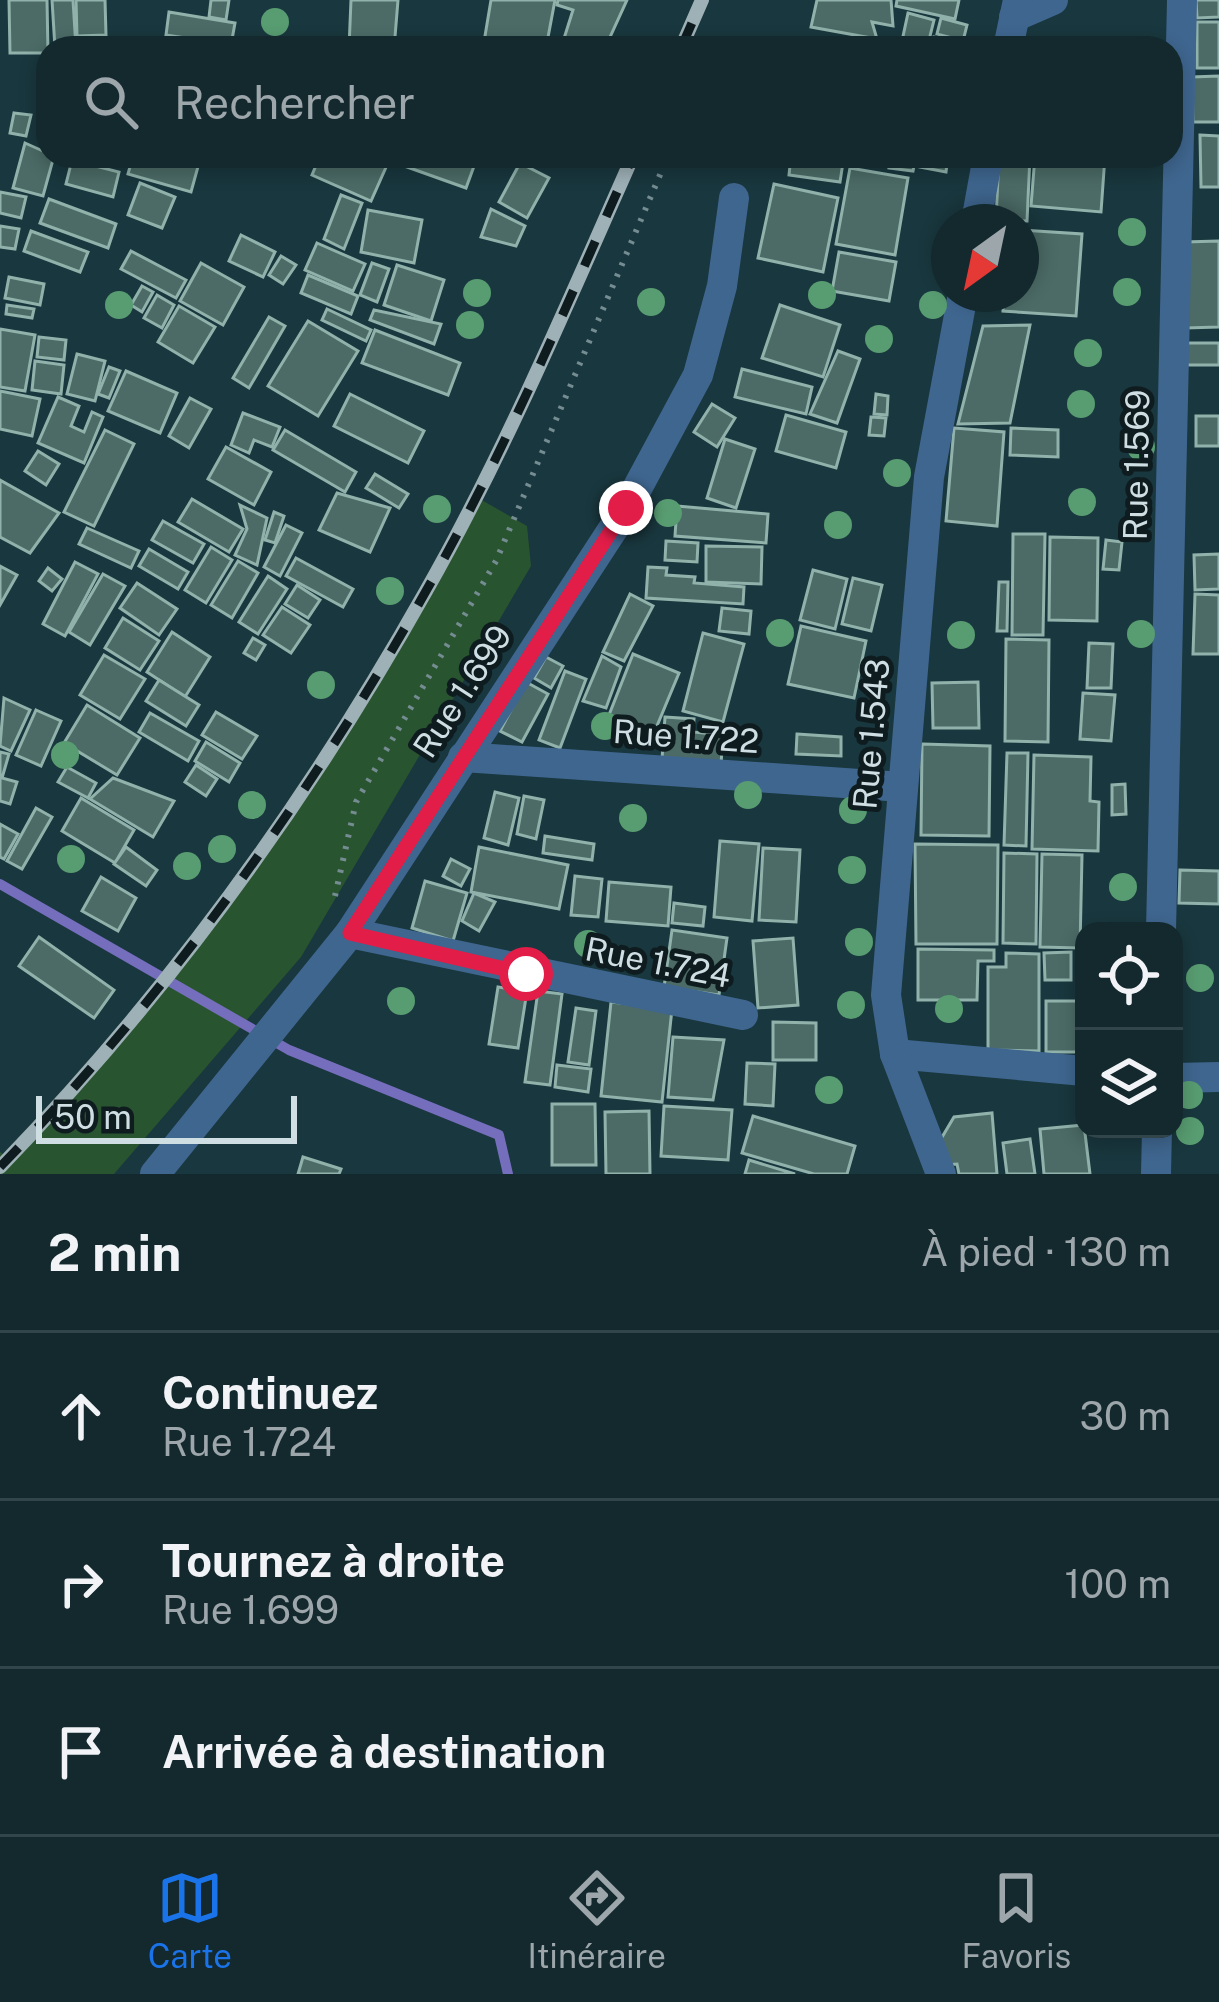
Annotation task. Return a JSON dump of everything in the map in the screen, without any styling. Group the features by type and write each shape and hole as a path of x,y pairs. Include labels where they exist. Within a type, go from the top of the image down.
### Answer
{"street":[{"path":"1016,8 1053,0"},
{"name":"Rue 1.569","path":"1181,36 1182,0"},
{"path":"979,204 986,168"},
{"name":"Rue 1.569","path":"1161,922 1178,168"},
{"name":"Rue 1.699","path":"155,1174 463,757 626,508 698,375 722,286 734,198"},
{"name":"Rue 1.543","path":"941,1174 895,1054 886,995 929,477 960,312"},
{"name":"Rue 1.722","path":"463,757 903,787"},
{"name":"Rue 1.724","path":"340,924 743,1015"},
{"path":"895,1054 1075,1070"},
{"path":"1183,1078 1219,1077"},
{"path":"1156,1174 1157,1138"}],"path":[{"path":"340,924 356,802 496,561 663,168"}],"green space":[{"path":"473,495 527,526 531,566 301,957 114,1174 0,1174 0,1152 9,1158 77,1083 143,1006 266,844 377,673"}],"building":[{"path":"9,0 47,0 48,36 36,36 36,53 10,53"},
{"path":"52,0 73,0 75,36 54,36"},
{"path":"76,0 105,0 106,35 77,36"},
{"path":"211,0 229,0 226,20 209,17"},
{"path":"351,0 398,0 395,36 350,36"},
{"path":"491,0 555,0 548,36 485,36"},
{"path":"558,0 627,0 610,36 565,36 573,10 557,5"},
{"path":"817,0 891,0 893,26 872,22 876,36 811,27"},
{"path":"897,0 959,0 955,19 896,6"},
{"path":"1196,0 1219,0 1219,17 1197,18"},
{"path":"169,12 235,23 233,36 166,35"},
{"path":"908,13 934,20 930,36 903,36"},
{"path":"941,18 967,25 964,36 937,34"},
{"path":"1197,22 1219,22 1219,68 1197,68"},
{"path":"1219,76 1219,122 1193,122 1192,77"},
{"path":"14,113 31,115 26,136 10,133"},
{"path":"1200,135 1219,136 1219,187 1201,187"},
{"path":"25,143 36,148 36,168 51,168 43,196 13,188"},
{"path":"70,168 119,172 113,197 66,184"},
{"path":"130,168 198,168 191,192 128,174"},
{"path":"315,168 386,168 371,201 312,175"},
{"path":"410,168 473,168 466,188"},
{"path":"517,168 530,168 549,178 527,218 499,202"},
{"path":"790,168 842,168 840,182 789,175"},
{"path":"850,168 908,178 895,255 836,244"},
{"path":"998,168 1029,168 1028,204 997,204"},
{"path":"1034,168 1104,168 1101,212 1031,204"},
{"path":"140,183 175,197 162,228 128,215"},
{"path":"774,184 838,198 823,272 758,258"},
{"path":"0,192 26,197 21,218 0,213"},
{"path":"341,195 362,203 344,249 324,239"},
{"path":"49,199 116,224 108,248 40,223"},
{"path":"491,209 525,226 516,246 481,237"},
{"path":"368,210 422,220 414,263 361,252"},
{"path":"0,226 19,229 15,249 0,247"},
{"path":"31,231 88,252 80,272 24,251"},
{"path":"1039,231 1082,234 1076,316 1018,312 1039,312"},
{"path":"241,235 275,252 263,277 229,261"},
{"path":"1219,241 1219,327 1186,328 1185,242"},
{"path":"317,243 365,264 353,291 305,270"},
{"path":"131,251 186,280 176,298 121,269"},
{"path":"839,252 896,262 889,301 832,291"},
{"path":"281,256 296,265 283,284 269,275"},
{"path":"201,263 244,287 223,325 180,301"},
{"path":"372,263 389,269 377,302 360,295"},
{"path":"397,265 444,280 431,321 384,305"},
{"path":"308,275 358,296 351,314 301,293"},
{"path":"9,277 44,284 40,305 5,298"},
{"path":"142,286 153,292 142,312 131,305"},
{"path":"157,295 174,305 162,328 144,318"},
{"path":"7,305 34,309 32,318 6,314"},
{"path":"780,305 840,325 823,377 762,358"},
{"path":"179,306 215,327 193,363 158,342"},
{"path":"327,309 371,330 366,341 322,320"},
{"path":"374,310 441,324 434,344 370,320"},
{"path":"269,317 285,326 249,388 233,378"},
{"path":"308,321 358,351 318,416 268,386"},
{"path":"1030,325 1010,423 958,424 983,326"},
{"path":"0,329 35,335 25,391 0,387"},
{"path":"375,330 460,363 448,395 362,363"},
{"path":"39,337 66,340 64,360 37,357"},
{"path":"1186,343 1219,343 1219,365 1186,365"},
{"path":"838,351 860,359 837,423 810,414"},
{"path":"77,354 105,361 95,401 67,394"},
{"path":"35,361 64,365 61,394 32,390"},
{"path":"109,367 120,371 109,398 98,394"},
{"path":"742,369 812,387 806,414 735,397"},
{"path":"126,371 177,393 160,433 108,411"},
{"path":"0,391 40,399 32,436 0,429"},
{"path":"350,394 424,431 408,463 334,426"},
{"path":"876,394 888,396 887,415 874,414"},
{"path":"58,397 79,406 71,426 84,432 92,412 103,417 84,463 38,443"},
{"path":"190,398 211,409 189,448 169,436"},
{"path":"712,404 735,418 717,447 694,432"},
{"path":"243,413 280,427 272,447 254,440 249,453 231,445"},
{"path":"786,415 846,432 836,468 776,451"},
{"path":"1196,416 1219,416 1219,446 1196,446"},
{"path":"871,417 886,418 884,436 869,435"},
{"path":"954,428 1004,432 997,526 946,521"},
{"path":"1011,428 1058,430 1058,457 1010,455"},
{"path":"105,430 134,444 94,526 64,512"},
{"path":"285,430 356,472 345,492 273,450"},
{"path":"725,439 755,449 736,508 707,498"},
{"path":"226,447 271,472 254,505 208,479"},
{"path":"38,451 59,464 46,485 25,471"},
{"path":"375,474 408,494 399,508 366,488"},
{"path":"0,480 59,513 30,553 0,537"},
{"path":"337,493 390,508 370,552 319,530"},
{"path":"192,499 243,529 229,552 178,522"},
{"path":"240,505 267,518 257,565 235,555 247,529"},
{"path":"677,506 768,514 766,543 675,536"},
{"path":"274,512 284,516 275,543 265,540"},
{"path":"163,521 204,544 193,563 152,540"},
{"path":"286,525 302,533 280,576 264,567"},
{"path":"87,528 139,551 131,568 79,544"},
{"path":"1013,534 1045,534 1043,635 1012,635"},
{"path":"1050,537 1098,538 1097,621 1049,620"},
{"path":"1106,540 1122,542 1119,570 1103,569"},
{"path":"666,541 698,543 697,562 665,560"},
{"path":"706,546 762,547 761,584 706,582"},
{"path":"211,547 232,560 206,603 185,590"},
{"path":"149,549 188,572 178,589 139,566"},
{"path":"1219,554 1219,589 1195,590 1194,555"},
{"path":"296,558 353,589 343,607 286,576"},
{"path":"238,561 258,573 232,618 211,605"},
{"path":"75,562 98,574 65,636 43,624"},
{"path":"0,566 17,575 0,605"},
{"path":"648,567 667,568 666,575 695,577 694,583 744,587 743,604 646,598"},
{"path":"48,568 62,579 52,591 39,581"},
{"path":"813,570 847,579 835,629 800,620"},
{"path":"103,574 125,586 90,645 69,632"},
{"path":"268,576 287,589 258,634 239,622"},
{"path":"853,578 882,585 871,631 842,624"},
{"path":"999,582 1008,582 1007,631 997,631"},
{"path":"137,583 177,609 159,635 120,608"},
{"path":"297,585 320,600 308,618 285,604"},
{"path":"630,594 653,606 624,661 603,652"},
{"path":"1195,594 1219,595 1219,654 1193,654"},
{"path":"282,607 310,625 291,653 263,635"},
{"path":"722,608 751,611 749,634 719,631"},
{"path":"123,618 159,641 140,670 105,648"},
{"path":"801,626 866,641 854,698 788,684"},
{"path":"172,632 210,657 185,697 147,672"},
{"path":"703,633 744,644 723,722 683,711"},
{"path":"253,638 265,645 256,660 244,653"},
{"path":"1006,639 1049,640 1048,742 1005,741"},
{"path":"1089,643 1113,644 1111,688 1087,688"},
{"path":"633,654 679,673 654,733 609,715"},
{"path":"104,655 145,679 120,719 80,695"},
{"path":"602,656 621,667 606,708 583,701"},
{"path":"546,657 563,666 551,688 534,678"},
{"path":"565,671 586,679 560,748 539,740"},
{"path":"159,680 199,705 186,726 146,701"},
{"path":"526,682 548,694 522,742 500,731"},
{"path":"978,682 979,728 933,728 932,683"},
{"path":"1083,693 1115,695 1111,741 1080,739"},
{"path":"4,698 30,710 11,751 0,746"},
{"path":"87,705 140,738 117,775 64,743"},
{"path":"36,710 61,721 41,766 16,755"},
{"path":"216,712 257,736 242,759 202,735"},
{"path":"150,713 199,741 188,761 139,732"},
{"path":"665,717 694,719 693,732 723,735 721,764 662,759"},
{"path":"797,734 841,737 841,756 796,754"},
{"path":"206,742 240,763 229,782 195,761"},
{"path":"922,744 990,746 989,836 921,835"},
{"path":"0,752 9,754 2,778 17,782 10,804 0,801"},
{"path":"1007,753 1028,753 1026,846 1004,845"},
{"path":"1034,755 1091,757 1090,801 1099,802 1098,851 1032,849"},
{"path":"196,765 217,779 206,796 185,782"},
{"path":"67,767 96,783 88,798 58,782"},
{"path":"113,778 174,801 153,837 90,799"},
{"path":"1125,784 1126,814 1112,815 1112,785"},
{"path":"495,792 519,798 508,845 484,838"},
{"path":"524,796 544,800 536,839 517,834"},
{"path":"81,798 134,830 115,863 62,831"},
{"path":"36,808 52,817 22,869 7,861"},
{"path":"0,824 18,834 4,859 0,857"},
{"path":"545,836 594,844 592,860 543,853"},
{"path":"720,841 759,844 752,921 714,917"},
{"path":"915,844 998,845 997,944 916,944"},
{"path":"126,847 157,870 146,886 114,864"},
{"path":"479,847 568,865 559,909 471,892"},
{"path":"763,848 800,850 796,922 759,920"},
{"path":"1004,853 1037,854 1036,944 1003,943"},
{"path":"1042,854 1082,855 1075,948 1040,947"},
{"path":"451,859 470,869 461,886 443,876"},
{"path":"1180,870 1219,871 1219,904 1179,903"},
{"path":"575,876 602,879 598,917 571,915"},
{"path":"101,877 136,898 118,931 82,911"},
{"path":"425,881 467,893 453,941 412,928"},
{"path":"609,882 671,887 668,926 606,921"},
{"path":"474,893 495,902 479,931 462,921"},
{"path":"674,903 705,907 703,926 672,923"},
{"path":"672,930 727,938 719,995 664,987"},
{"path":"39,937 114,990 94,1018 19,966"},
{"path":"793,938 798,1005 758,1008 753,941"},
{"path":"918,949 994,950 994,961 978,961 977,1000 918,1000"},
{"path":"1071,952 1071,980 1045,980 1044,953"},
{"path":"1006,953 1039,954 1039,1051 988,1050 988,967 1006,967"},
{"path":"498,987 527,991 518,1048 489,1044"},
{"path":"538,991 562,994 550,1085 525,1082"},
{"path":"1046,1001 1075,1001 1075,1052 1046,1052"},
{"path":"611,1002 672,1009 662,1102 601,1096"},
{"path":"576,1008 596,1011 589,1065 568,1062"},
{"path":"773,1022 816,1023 816,1060 773,1060"},
{"path":"673,1037 724,1040 713,1100 668,1097"},
{"path":"747,1063 775,1064 773,1106 745,1104"},
{"path":"557,1065 591,1069 588,1092 555,1087"},
{"path":"552,1104 595,1104 596,1165 552,1165"},
{"path":"664,1106 732,1110 728,1160 661,1156"},
{"path":"649,1111 650,1174 606,1174 605,1112"},
{"path":"992,1113 997,1174 959,1174 957,1164 944,1165 938,1144 954,1117"},
{"path":"753,1116 855,1146 847,1174 814,1174 742,1153"},
{"path":"1075,1126 1075,1138 1086,1138 1090,1174 1044,1174 1040,1129"},
{"path":"1030,1139 1035,1174 1007,1174 1003,1143"},
{"path":"303,1157 341,1169 339,1174 298,1174"},
{"path":"749,1160 795,1174 745,1174"}],"waterway":[{"path":"0,884 289,1050 499,1135 508,1174"}],"railway":[{"path":"686,36 702,0"},
{"path":"0,1167 177,964 284,820 333,745 483,485 628,168"}],"route":[{"path":"526,974 350,933 626,508"}]}
